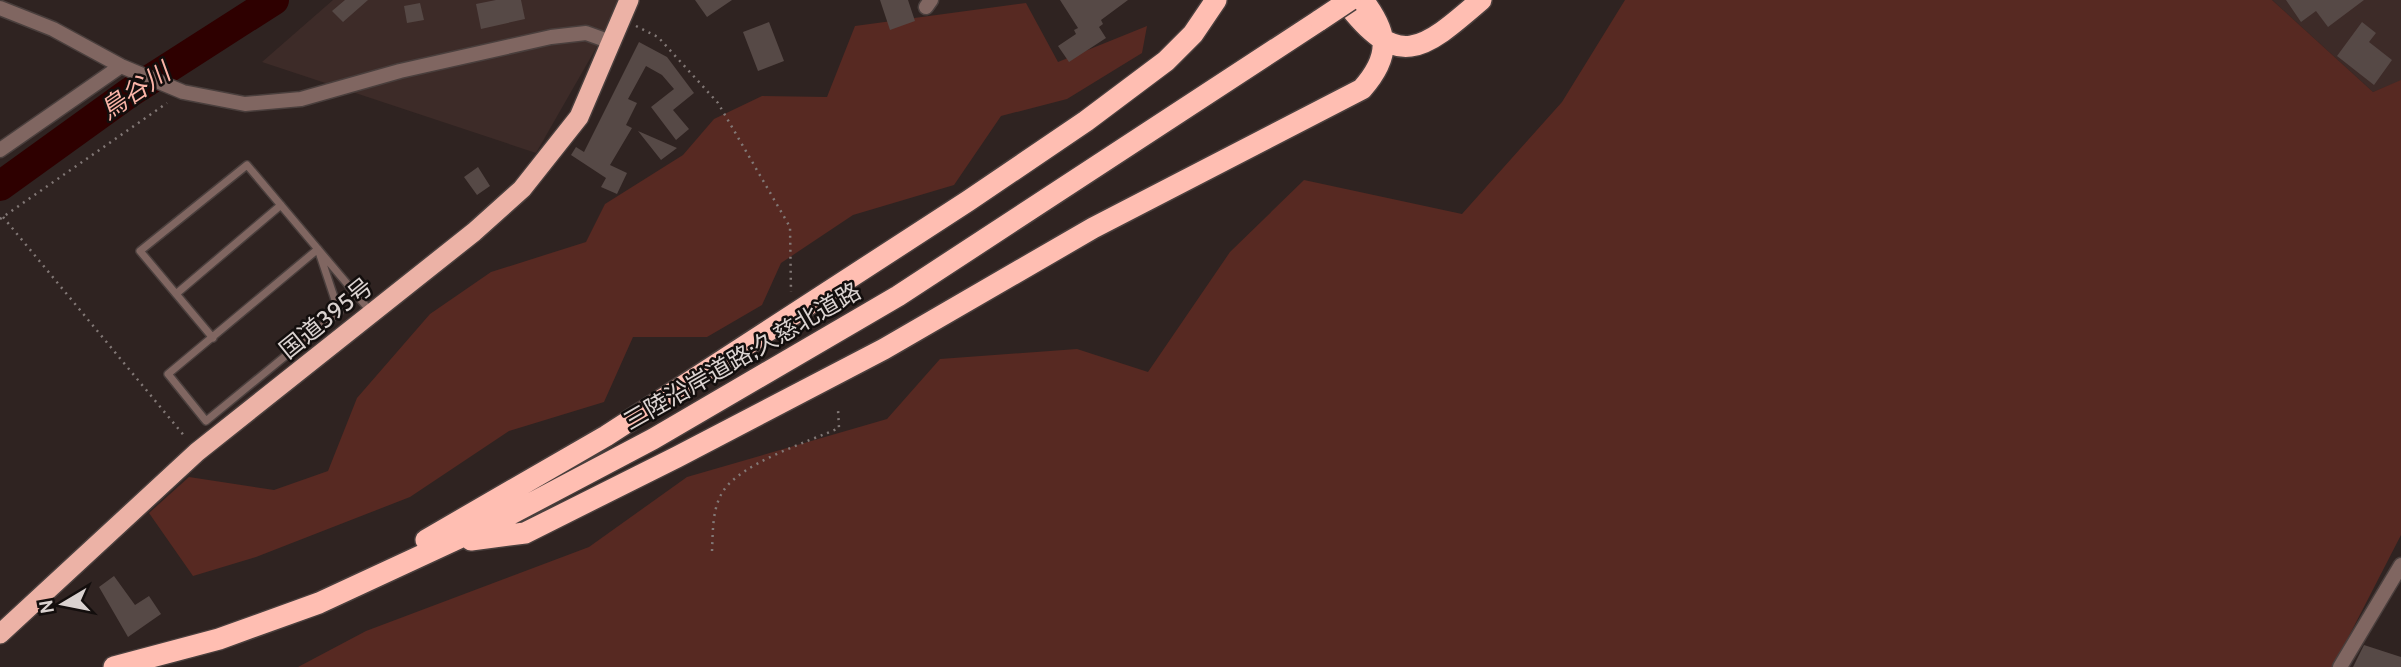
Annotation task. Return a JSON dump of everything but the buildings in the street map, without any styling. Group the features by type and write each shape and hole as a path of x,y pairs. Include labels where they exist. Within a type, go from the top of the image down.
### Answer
{"highway":[{"path":"311,606 606,436 968,201 1166,61 1193,34 1216,0"},
{"path":"1344,0 1364,27 1385,44 1408,47 1431,39 1481,0"},
{"name":"三陸沿岸道路;久慈北道路","path":"114,667 219,639 311,606 509,515 653,439 898,296 1350,0"},
{"path":"448,544 525,533 884,349 1093,228 1362,89 1376,73 1385,44 1375,15 1363,0"},
{"name":"国道395号","path":"0,634 197,452 474,232 522,189 579,117 625,9"}],"street":[{"path":"0,8 53,29 125,68 183,92 245,104 273,104 551,37 586,33 611,42"},
{"path":"0,150 125,68"},
{"path":"2340,667 2401,565"}],"lane":[{"path":"213,338 139,251 247,165 372,313"},
{"path":"176,294 281,205"},
{"path":"318,249 339,312 206,421 168,374 318,249"}],"path":[{"path":"625,9 658,37 718,103 790,227 792,298"},
{"path":"183,92 1,218 197,452"},
{"path":"712,551 714,515 722,492 740,473 839,428 838,409"}],"shaded area":[{"path":"333,0 618,0 611,22 536,153 262,62"},
{"path":"1625,0 2272,0 2373,92 2401,80 2401,535 2333,667 298,667 366,631 589,547 687,477 887,419 940,359 1077,349 1148,372 1230,252 1304,180 1462,214 1562,102"},
{"path":"2272,0 2401,0 2401,81 2373,92"},
{"path":"1026,3 1058,62 1147,26 1142,53 1067,99 1001,116 954,185 853,215 781,263 762,305 707,337 633,337 604,402 509,431 410,497 256,557 193,576 149,513 189,477 274,490 328,471 357,398 430,314 491,272 586,242 605,204 683,155 714,119 762,96 827,97 855,26"}],"waterway":[{"name":"鳥谷川","path":"0,186 129,93 274,0"}]}
